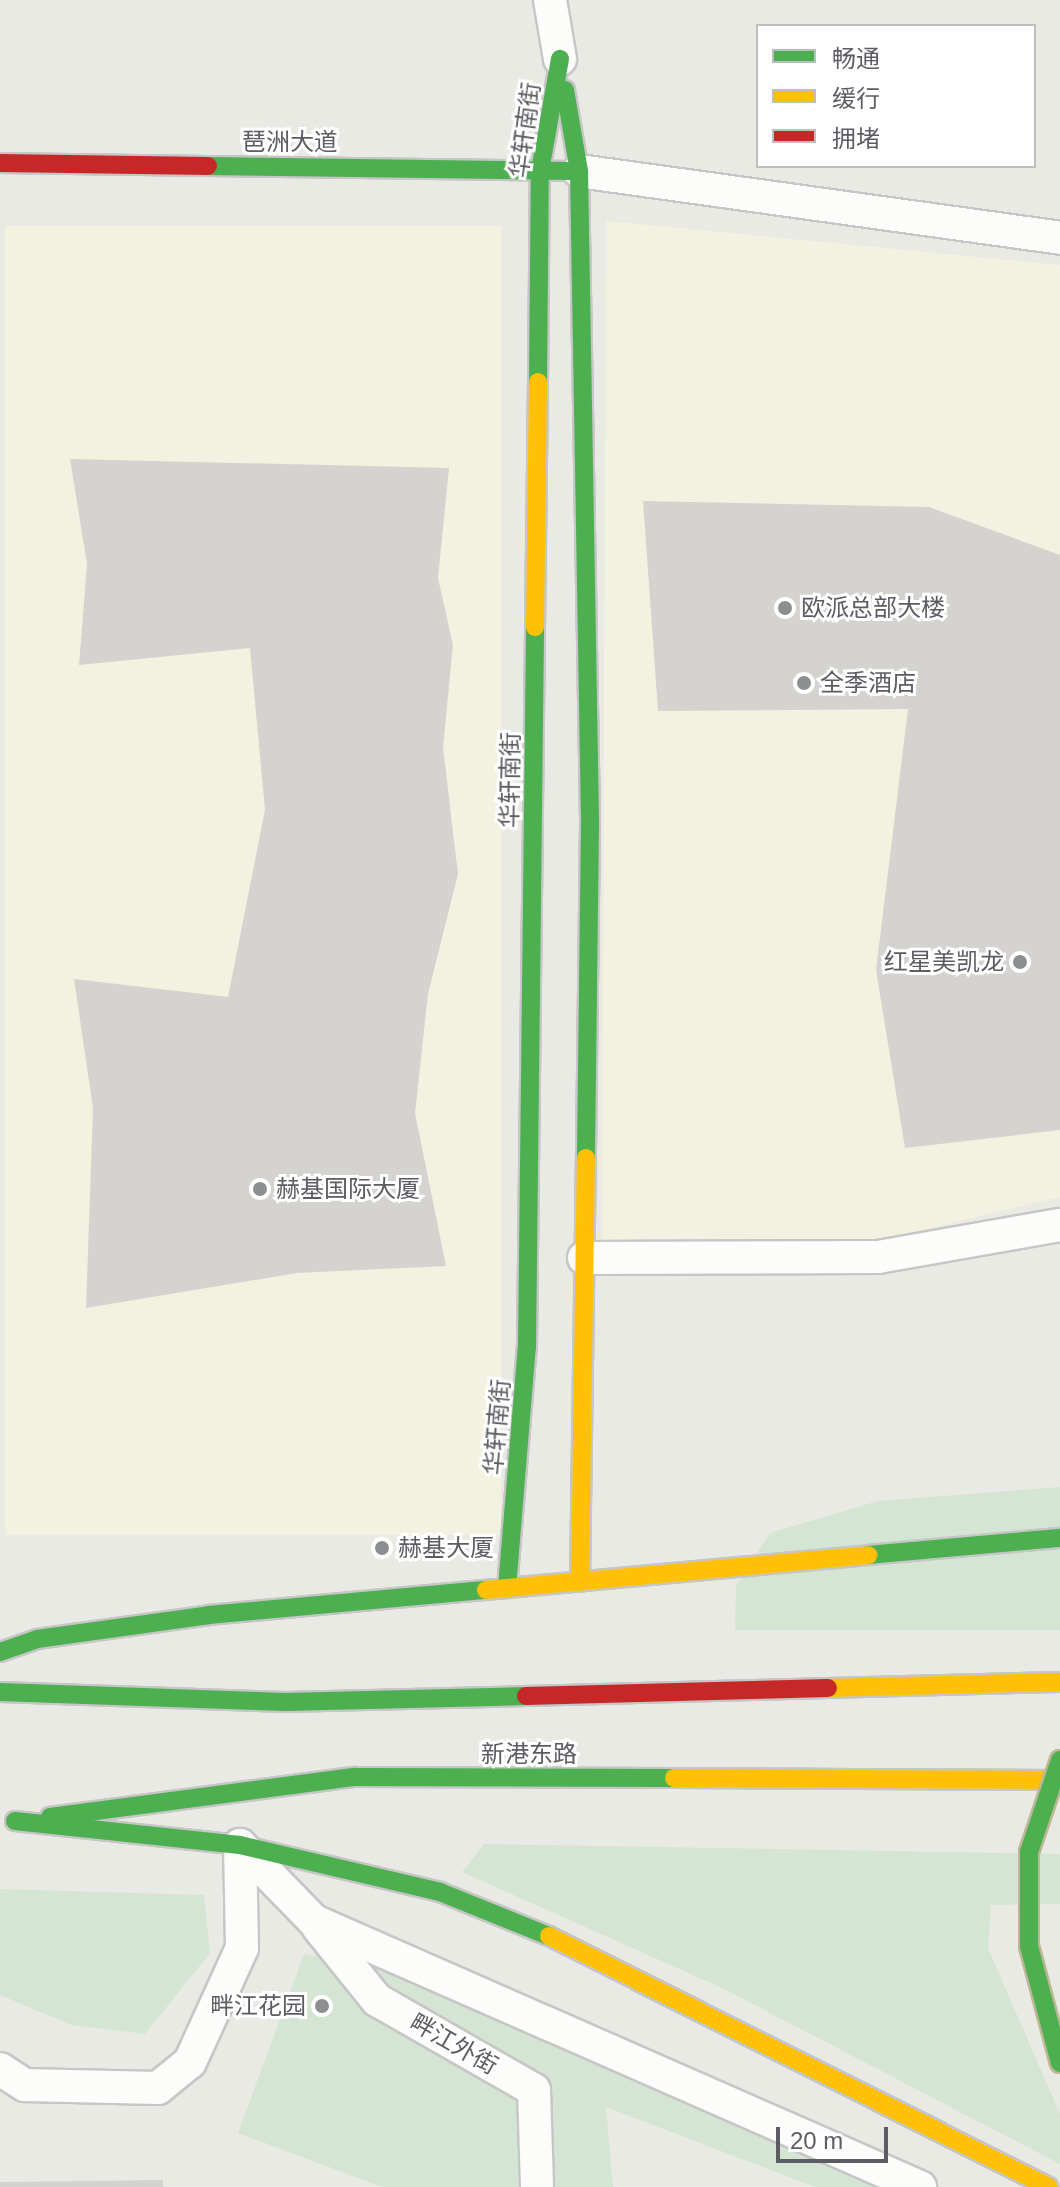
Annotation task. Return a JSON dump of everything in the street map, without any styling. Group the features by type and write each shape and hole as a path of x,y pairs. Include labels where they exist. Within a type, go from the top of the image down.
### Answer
{"main road":[{"name":"华轩南街","path":"507,1588 527,1347 540,171 560,59"},
{"name":"华轩南街","path":"560,59 579,171 590,824 580,1582"},
{"name":"琶洲大道","path":"0,163 579,171"},
{"path":"0,1652 37,1639 209,1615 1060,1538"},
{"path":"0,1692 285,1702 1060,1682"},
{"path":"1060,1760 1029,1852 1029,1946 1060,2063"},
{"name":"新港东路","path":"8,1821 355,1777 1060,1780"},
{"path":"8,1821 240,1845 335,1862 530,1926 1049,2187"}],"street":[{"path":"550,0 560,59"},
{"path":"579,171 1060,238"},
{"path":"584,1258 878,1257 1060,1225"},
{"path":"240,1845 314,1921 920,2187"},
{"path":"0,2069 25,2085 158,2088 190,2062 242,1948 240,1845"},
{"name":"畔江外街","path":"314,1921 377,2000 534,2090 537,2187"}],"shaded area":[{"path":"606,221 1060,265 1060,1197 873,1242 602,1249"},
{"path":"5,226 501,226 501,1535 5,1535"}],"green space":[{"path":"1060,1487 1060,1630 735,1630 736,1586 770,1533 878,1501"},
{"path":"484,1844 1060,1854 1060,1904 991,1905 988,1948 1060,2114 1060,2164 722,1988 462,1872"},
{"path":"0,1889 204,1895 210,1953 145,2034 71,2025 0,1995"},
{"path":"304,1954 424,1978 885,2187 815,2187 606,2107 613,2187 382,2187 238,2133"}],"building":[{"path":"70,459 449,468 438,578 453,645 443,747 458,874 428,994 415,1113 446,1266 297,1273 86,1308 93,1108 74,979 228,997 265,810 250,648 79,665 87,564"},
{"path":"643,501 929,507 1060,555 1060,1130 905,1148 876,970 908,709 658,711"},
{"path":"163,2180 163,2187 0,2187 0,2182"}],"traffic: fast":[{"path":"538,382 540,171 560,59"},
{"path":"565,90 579,171 590,824 586,1158"},
{"path":"208,166 570,171"},
{"path":"507,1588 527,1347 535,627"},
{"path":"868,1555 1060,1538"},
{"path":"0,1652 37,1639 209,1615 486,1590"},
{"path":"0,1692 285,1702 526,1696"},
{"path":"1060,1760 1029,1852 1029,1946 1060,2063"},
{"path":"50,1817 355,1777 674,1778"},
{"path":"15,1821 240,1845 440,1892 549,1936"}],"traffic: slow":[{"path":"535,627 538,382"},
{"path":"580,1582 586,1158"},
{"path":"486,1590 868,1555"},
{"path":"828,1688 1060,1682"},
{"path":"674,1778 1060,1780"},
{"path":"549,1936 1049,2187"}],"traffic: jam":[{"path":"0,163 208,166"},
{"path":"526,1696 828,1688"}],"place":[{"name":"欧派总部大楼","path":"785,608"},
{"name":"全季酒店","path":"804,683"},
{"name":"红星美凯龙","path":"1020,962"},
{"name":"赫基国际大厦","path":"260,1189"},
{"name":"赫基大厦","path":"382,1548"},
{"name":"畔江花园","path":"322,2006"}]}
